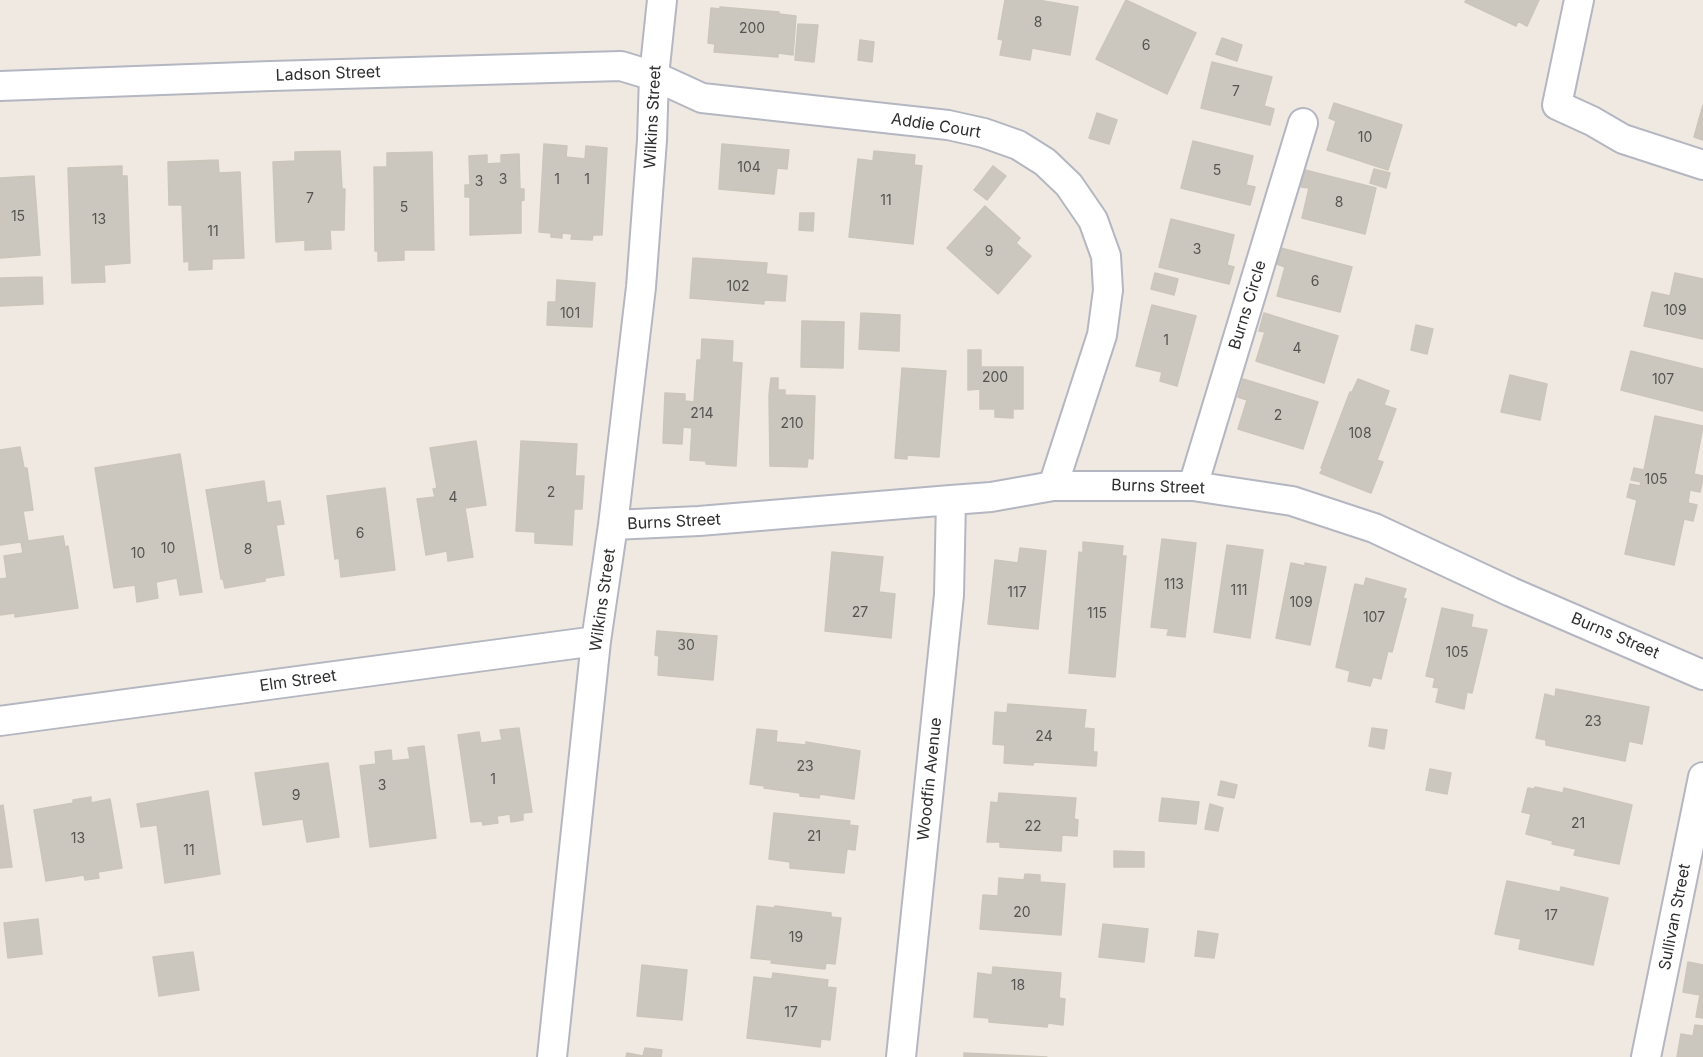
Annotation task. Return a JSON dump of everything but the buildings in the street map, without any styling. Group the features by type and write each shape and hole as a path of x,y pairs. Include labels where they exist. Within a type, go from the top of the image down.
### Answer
{"street":[{"name":"Wilkins Street","path":"552,1057 596,641 613,525 641,287 652,140 654,76 662,0"},
{"path":"1579,0 1557,105 1593,121 1623,139 1703,165"},
{"name":"Ladson Street","path":"0,86 271,75 621,66 654,76"},
{"name":"Addie Court","path":"654,76 702,98 948,125 984,133 1018,145 1036,156 1069,185 1093,219 1106,256 1108,290 1102,335 1053,486"},
{"name":"Burns Circle","path":"1193,486 1303,123"},
{"name":"Burns Street","path":"613,525 699,521 951,501 991,497 1053,486 1193,486 1292,501 1374,528 1511,592 1703,675"},
{"name":"Woodfin Avenue","path":"901,1057 949,595 951,501"},
{"name":"Elm Street","path":"0,721 596,641"},
{"name":"Sullivan Street","path":"1646,1057 1703,777"}]}
